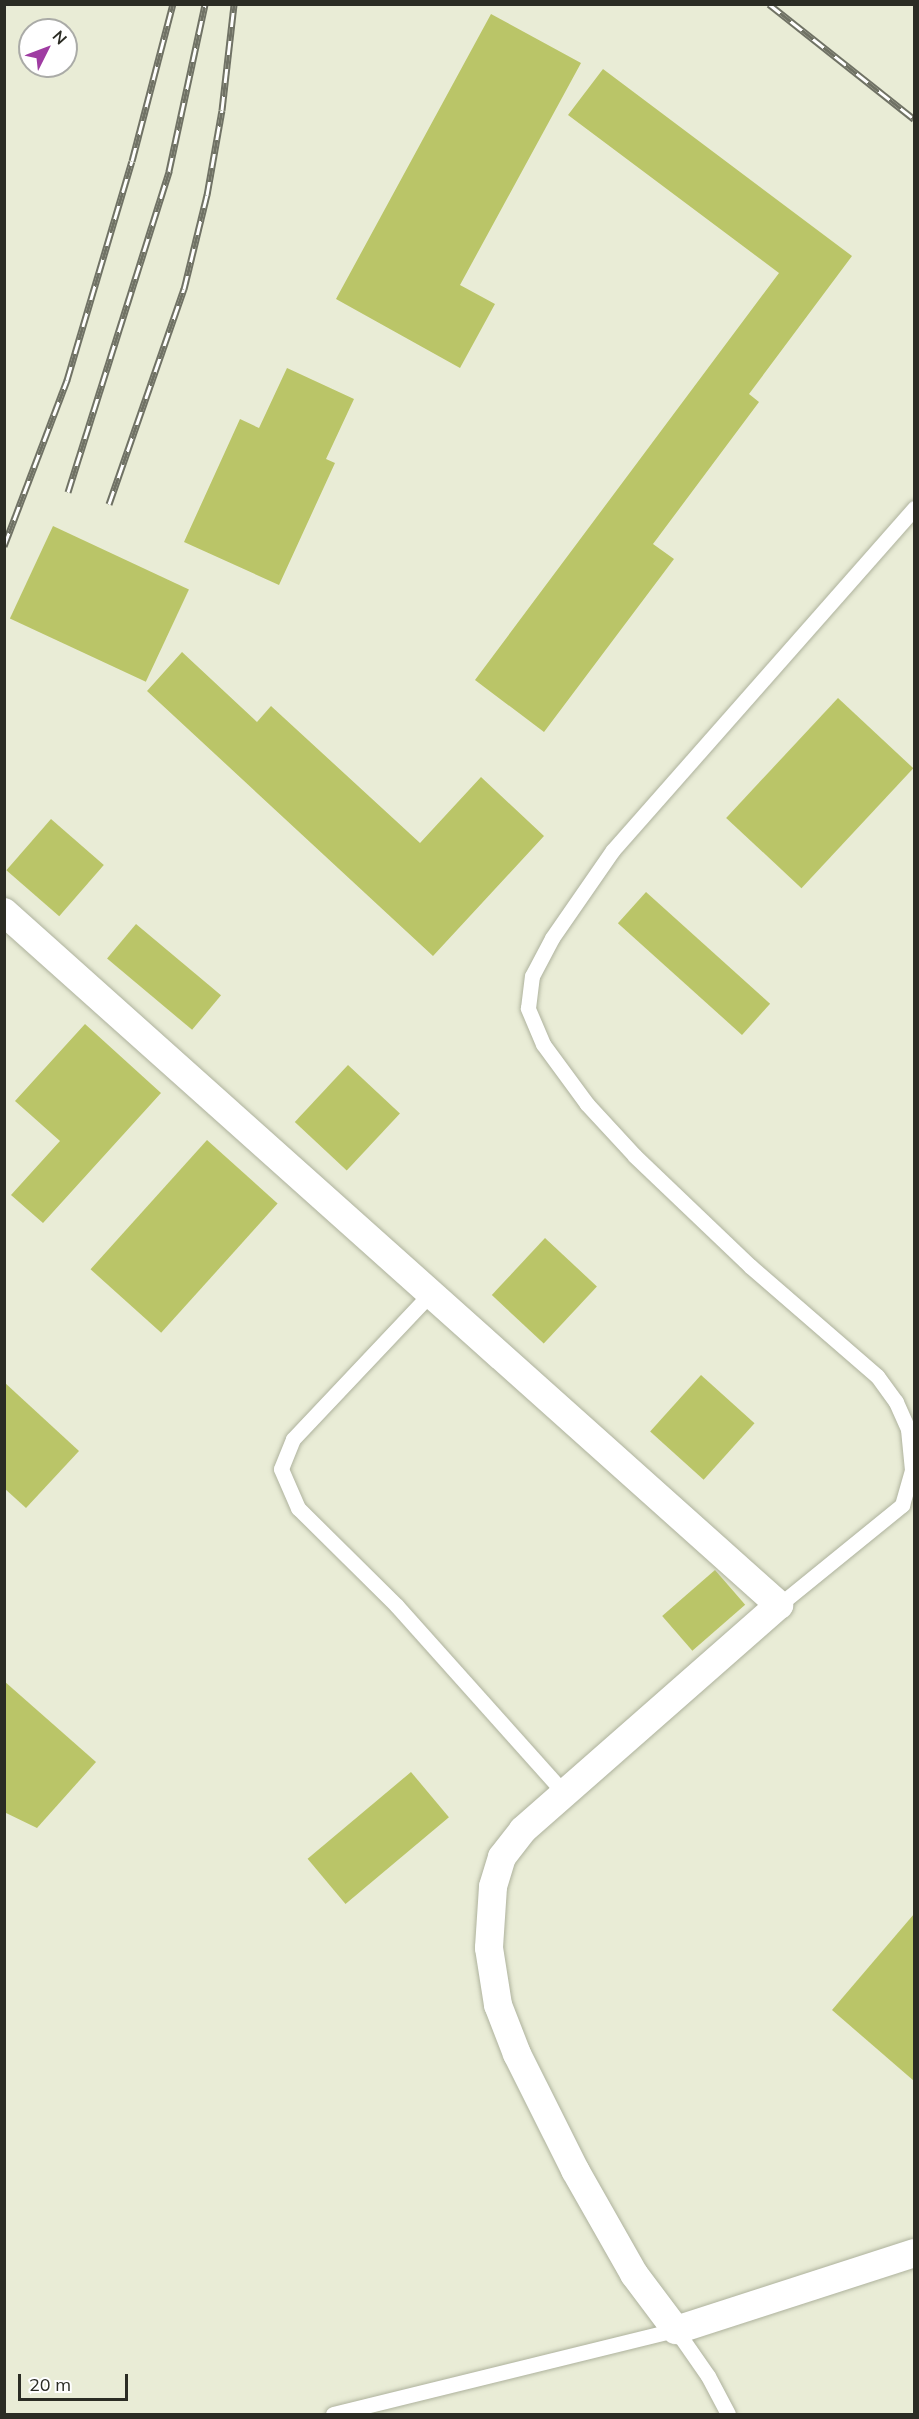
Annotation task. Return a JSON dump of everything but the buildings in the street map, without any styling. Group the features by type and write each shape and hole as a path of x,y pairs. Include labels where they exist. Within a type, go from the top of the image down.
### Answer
{"street":[{"path":"4,912 779,1605 523,1830 502,1857 493,1887 489,1948 498,2005 517,2054 575,2170 634,2274 676,2330 915,2253"}],"lane":[{"path":"779,1605 902,1505 912,1470 908,1429 896,1402 877,1376 750,1266 635,1156 587,1104 543,1044 528,1008 532,976 552,938 613,850 915,508"},
{"path":"431,1293 293,1439 281,1469 298,1508 397,1606 564,1794"},
{"path":"333,2415 676,2330 708,2376 728,2415"}],"railway":[{"path":"4,546 67,380 132,161 173,4"},
{"path":"68,492 169,171 205,4"},
{"path":"109,504 184,289 207,195 222,110 234,4"},
{"path":"769,4 914,119"}]}
